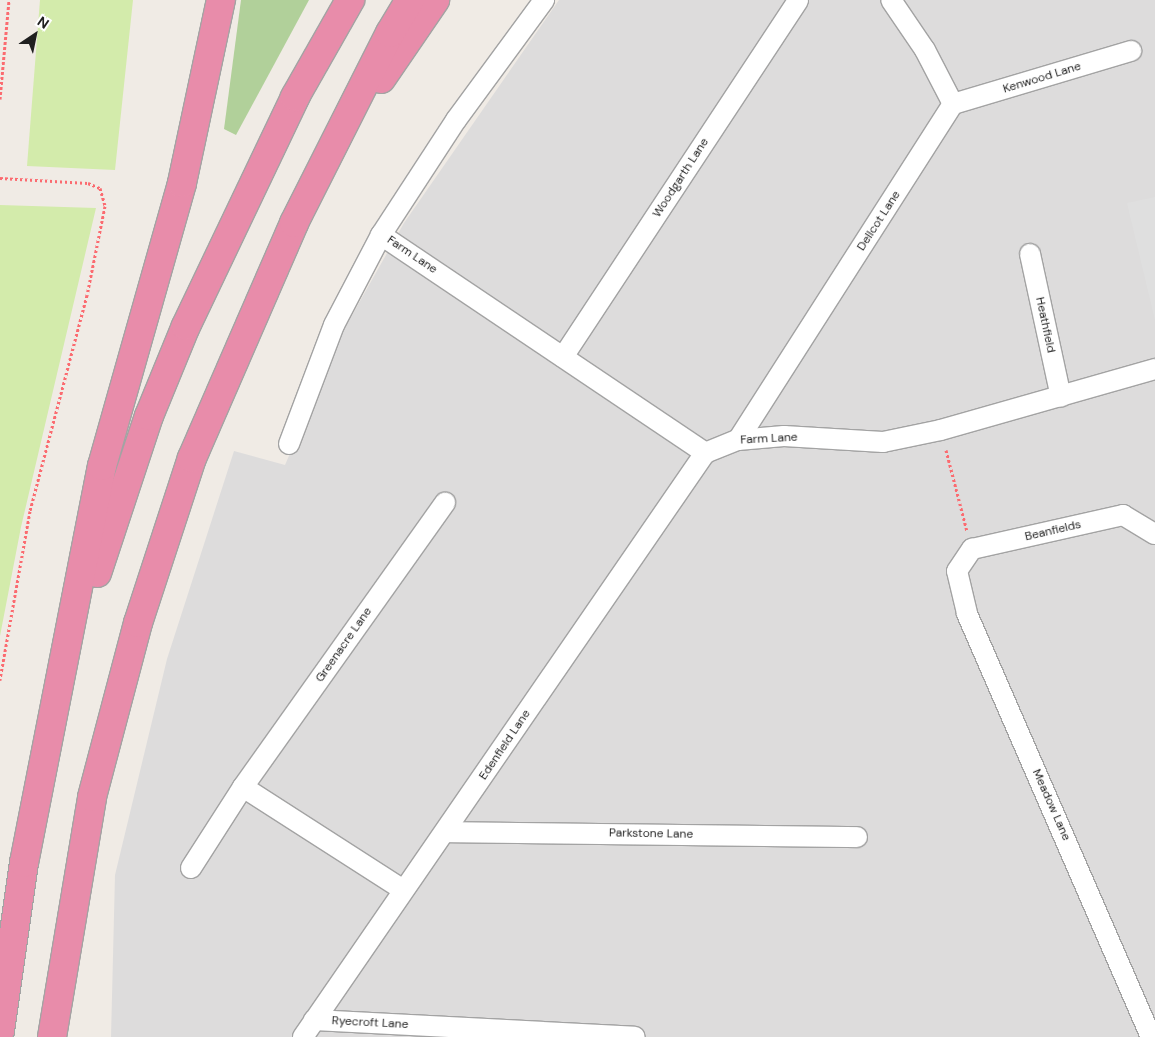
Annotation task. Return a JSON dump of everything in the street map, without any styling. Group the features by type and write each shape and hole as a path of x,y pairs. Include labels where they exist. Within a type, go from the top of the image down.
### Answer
{"highway":[{"path":"0,1032 24,864 102,466 182,183 221,0"},
{"path":"46,755 83,618 149,416 227,234 295,97 350,0"},
{"path":"52,1037 92,796 138,623 192,458 224,378 294,223 410,0"},
{"path":"332,147 435,0"}],"street":[{"name":"Farm Lane","path":"289,444 334,325 381,234 456,120 544,0"},
{"name":"Woodgarth Lane","path":"563,357 798,0"},
{"path":"891,0 925,50 953,104"},
{"name":"Kenwood Lane","path":"953,104 1131,51"},
{"name":"Dellcot Lane","path":"738,440 953,104"},
{"name":"Farm Lane","path":"381,234 705,453 738,440 784,436 883,442 941,430 1155,369"},
{"name":"Heathfield","path":"1030,254 1061,397"},
{"name":"Edenfield Lane","path":"303,1037 402,889 446,832 705,453"},
{"name":"Greenacre Lane","path":"190,868 243,787 445,503"},
{"name":"Beanfields","path":"972,549 1123,515 1155,534"},
{"name":"Meadow Lane","path":"972,549 957,571 967,613 1154,1037"},
{"path":"243,787 402,889"},
{"name":"Parkstone Lane","path":"446,832 856,837"},
{"name":"Ryecroft Lane","path":"314,1020 635,1037"}],"path":[{"path":"0,98 9,0"},
{"path":"0,178 88,183 100,188 105,206 87,296 30,511 0,680"},
{"path":"941,430 972,549"}],"shaded area":[{"path":"559,0 1155,0 1155,1037 111,1037 115,875 167,659 234,451 285,465 342,333 404,223"},
{"path":"1155,197 1155,320 1127,203"}],"green space":[{"path":"40,0 133,0 115,170 27,166"},
{"path":"241,0 309,0 236,135 224,129"},
{"path":"0,205 96,208 21,527 0,636"}]}
